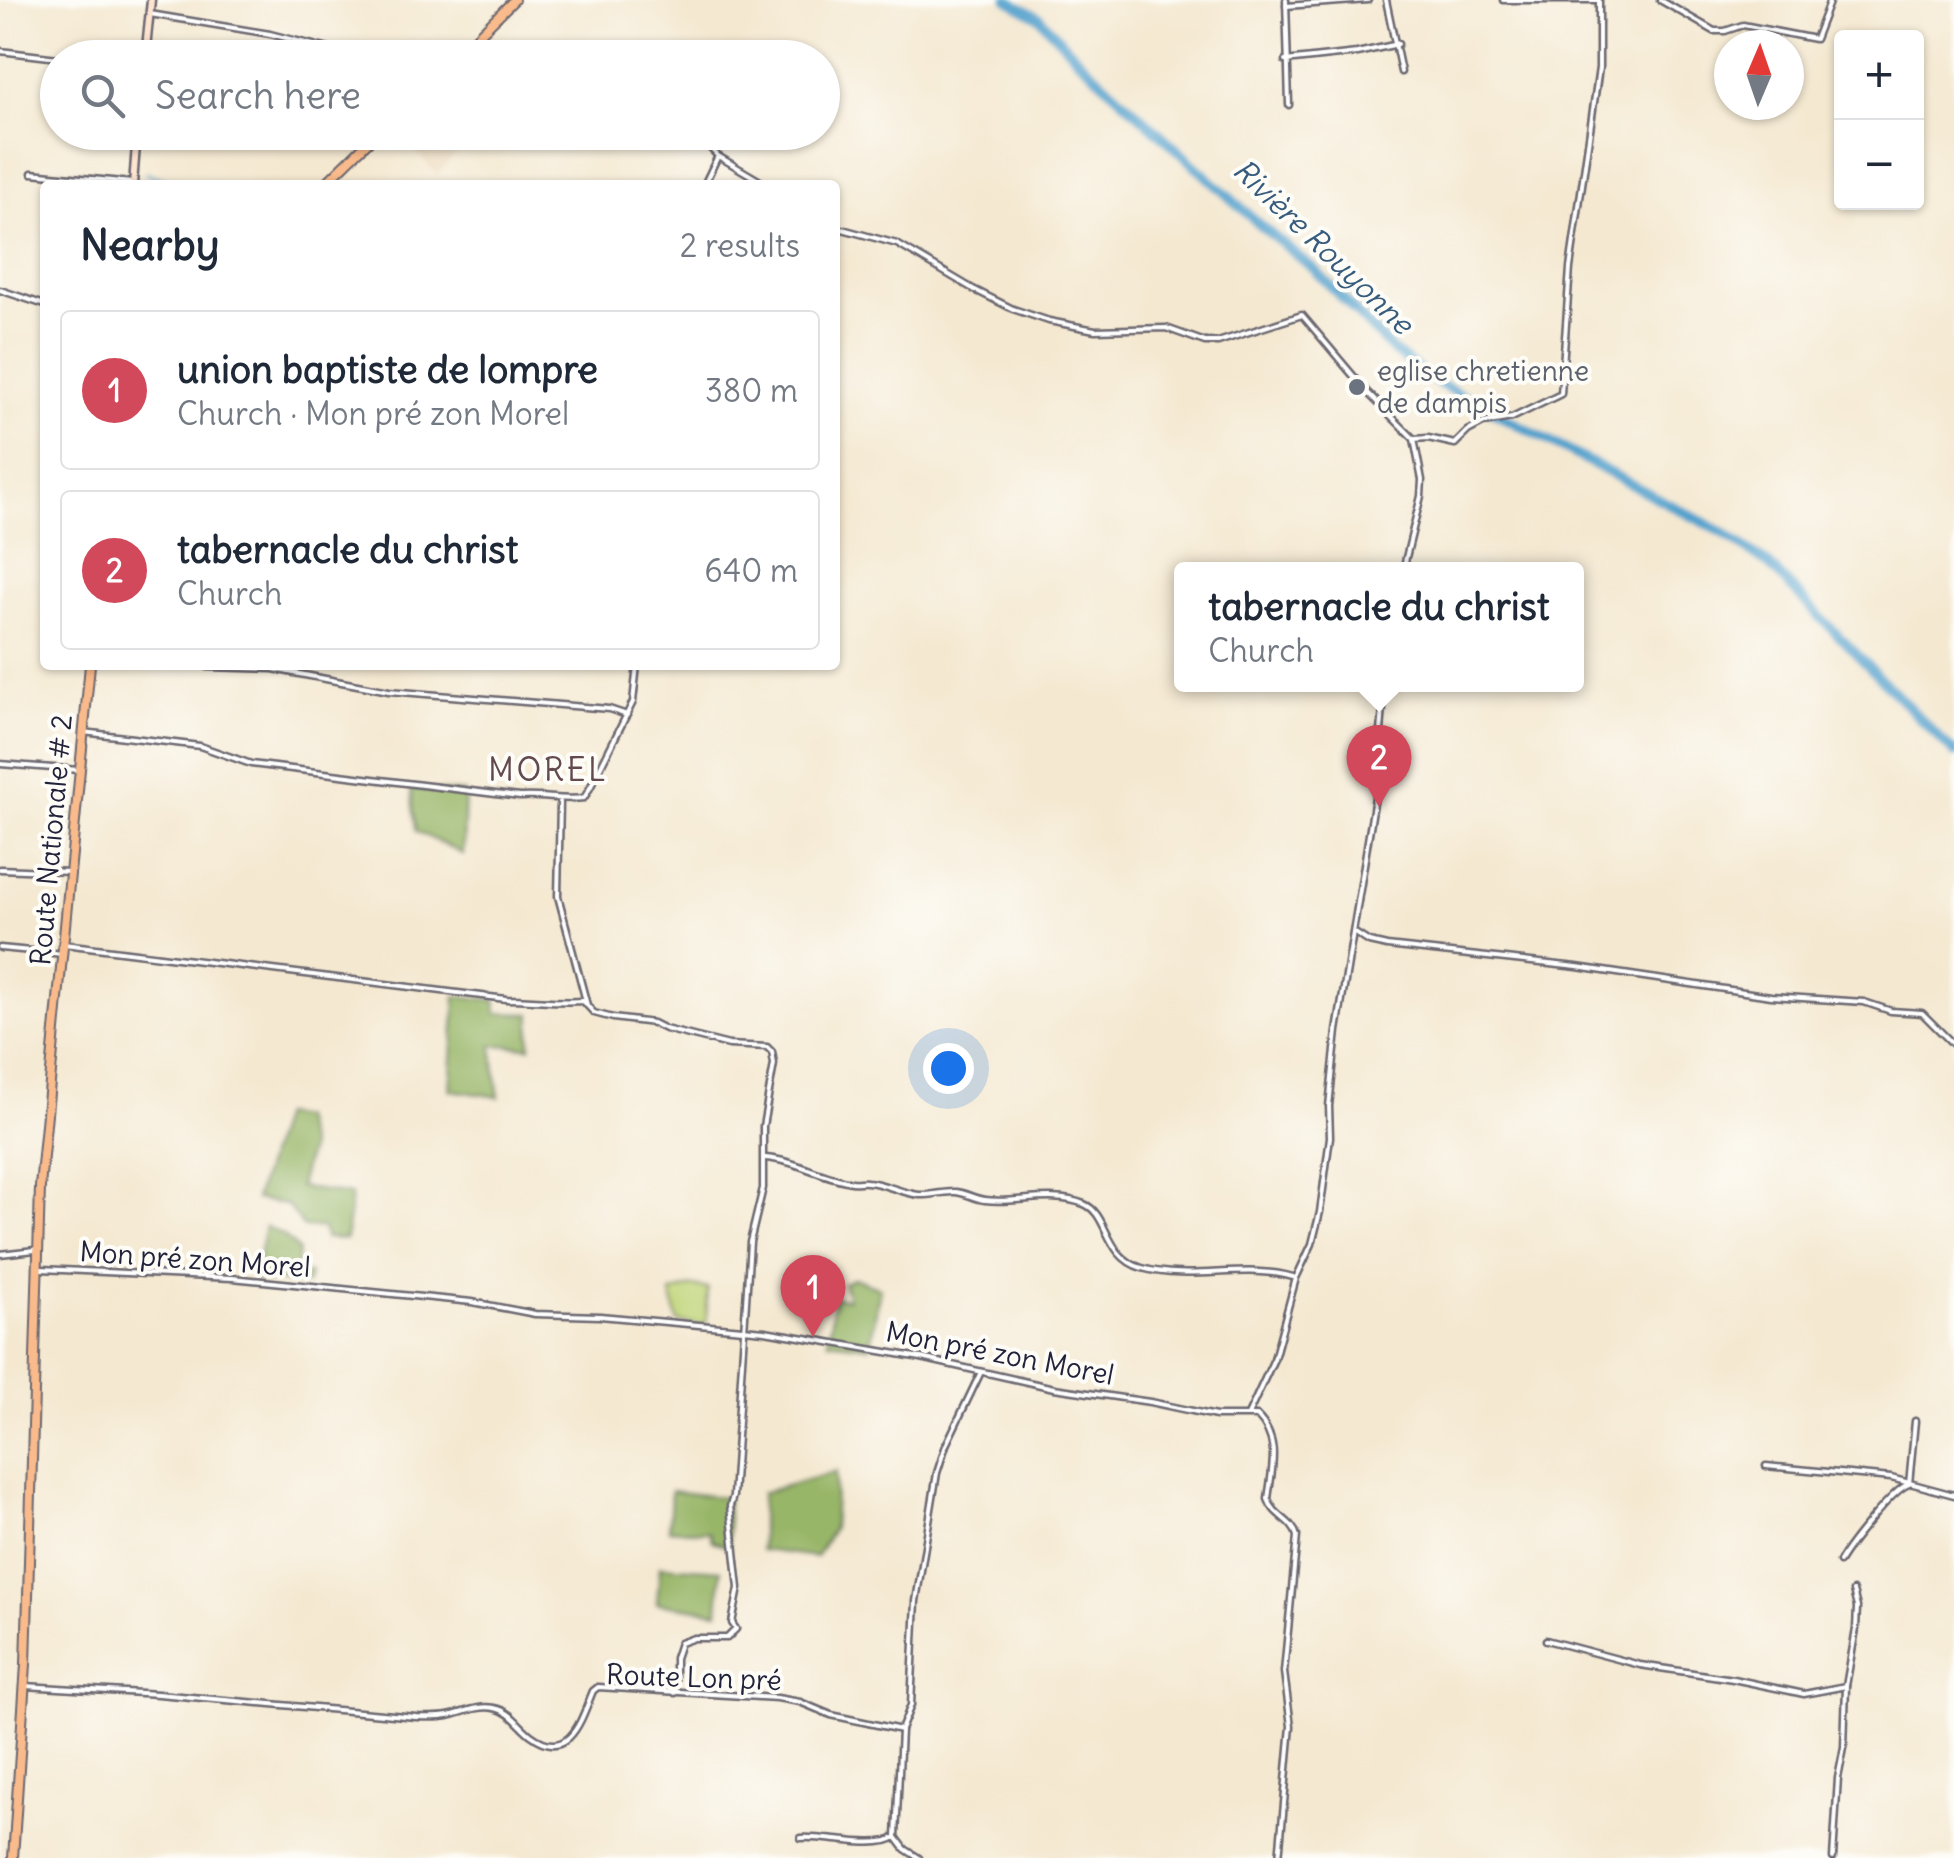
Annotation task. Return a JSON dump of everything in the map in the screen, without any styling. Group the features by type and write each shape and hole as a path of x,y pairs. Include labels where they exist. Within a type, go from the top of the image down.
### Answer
{"main road":[{"path":"146,40 151,0"},
{"path":"473,40 514,0"},
{"path":"133,180 136,150"},
{"path":"329,180 360,150"},
{"name":"Route Nationale # 2","path":"13,1858 25,1686 37,1250 47,1102 89,670"}],"street":[{"path":"1288,105 1286,3 1368,0"},
{"path":"1386,0 1401,72"},
{"path":"1414,438 1455,444 1483,423 1512,418 1561,394 1570,268 1599,68 1599,0 1503,0"},
{"path":"1660,0 1714,31 1725,32 1743,25 1815,38 1830,0"},
{"path":"150,14 294,40"},
{"path":"1286,61 1398,44"},
{"path":"0,51 40,56"},
{"path":"712,150 759,180"},
{"path":"706,180 718,156"},
{"path":"32,172 99,180"},
{"path":"840,227 897,244 1013,309 1076,328 1166,328 1206,342 1218,342 1302,315 1367,392 1414,438 1421,496 1406,562"},
{"path":"0,290 40,303"},
{"path":"277,670 389,691 609,709 628,715"},
{"path":"83,732 200,746 251,764 520,797 542,795 560,802 584,798 628,715 636,670"},
{"path":"1280,1858 1292,1726 1284,1672 1298,1536 1292,1524 1270,1508 1272,1438 1257,1416 1248,1415 1274,1359 1296,1278 1312,1244 1320,1212 1330,1137 1329,1106 1338,1016 1376,791 1384,692"},
{"path":"0,764 79,770"},
{"path":"560,802 558,896 587,1006"},
{"path":"0,870 70,872"},
{"path":"1355,933 1368,942 1388,946 1577,967 1771,996 1864,1002 1891,1011 1922,1013 1954,1045"},
{"path":"0,948 63,949 506,999 583,1002 594,1013 612,1018 653,1023 665,1030 772,1052 774,1064 763,1126 763,1188 750,1242 734,1496 730,1506 739,1588 732,1624 736,1629 726,1638 694,1638 680,1643 675,1693"},
{"path":"764,1158 780,1159 854,1183 867,1182 922,1196 954,1191 986,1200 1073,1201 1088,1205 1099,1215 1104,1233 1118,1254 1144,1269 1218,1275 1280,1273 1296,1278"},
{"path":"0,1254 37,1250"},
{"name":"Mon pré zon Morel","path":"36,1268 232,1278 472,1302 535,1314 744,1329 851,1344 980,1374 1150,1402 1199,1414 1248,1415"},
{"path":"920,1858 896,1838 901,1730 911,1705 916,1601 937,1474 946,1445 980,1374"},
{"path":"1909,1484 1915,1421"},
{"path":"1766,1466 1891,1478 1954,1495"},
{"path":"1839,1562 1864,1532 1870,1518 1898,1489 1909,1484"},
{"path":"1832,1858 1844,1748 1846,1686 1856,1629 1854,1590"},
{"path":"1546,1640 1640,1665 1804,1694 1846,1686"},
{"name":"Route Lon pré","path":"25,1686 177,1695 416,1717 443,1717 492,1708 511,1715 533,1737 557,1743 575,1733 598,1687 777,1698 901,1730"},
{"path":"801,1838 840,1838 876,1844 896,1838"}],"shaded area":[{"path":"414,150 460,150 437,175"}],"green space":[{"path":"411,789 465,793 463,854 416,831"},
{"path":"456,996 495,1000 497,1013 531,1014 530,1047 492,1045 499,1097 450,1090"},
{"path":"281,1115 301,1118 309,1149 299,1187 351,1195 346,1239 325,1238 323,1228 303,1227 287,1205 255,1199"},
{"path":"265,1226 284,1236 298,1250 296,1273 309,1274 307,1284 279,1281 280,1265 272,1266 270,1282 254,1280"},
{"path":"854,1278 880,1288 870,1346 828,1341 834,1297 848,1299 843,1283"},
{"path":"693,1286 708,1289 706,1325 678,1322 671,1293"},
{"path":"836,1472 833,1528 816,1557 761,1550 761,1493"},
{"path":"671,1491 727,1498 729,1546 712,1541 709,1532 669,1529"},
{"path":"660,1566 721,1570 718,1612 657,1603"}],"waterway":[{"name":"Rivière Rouyonne","path":"1008,0 1040,18 1078,59 1261,226 1314,269 1394,352 1433,380 1722,532 1768,564 1954,753"},
{"path":"146,173 165,180"}],"place":[{"name":"eglise chretienne de dampis","path":"1357,387"},
{"name":"tabernacle du christ","path":"1379,807"},
{"name":"union baptiste de lompre","path":"813,1337"}],"district":[{"name":"MOREL","path":"548,770"}]}
